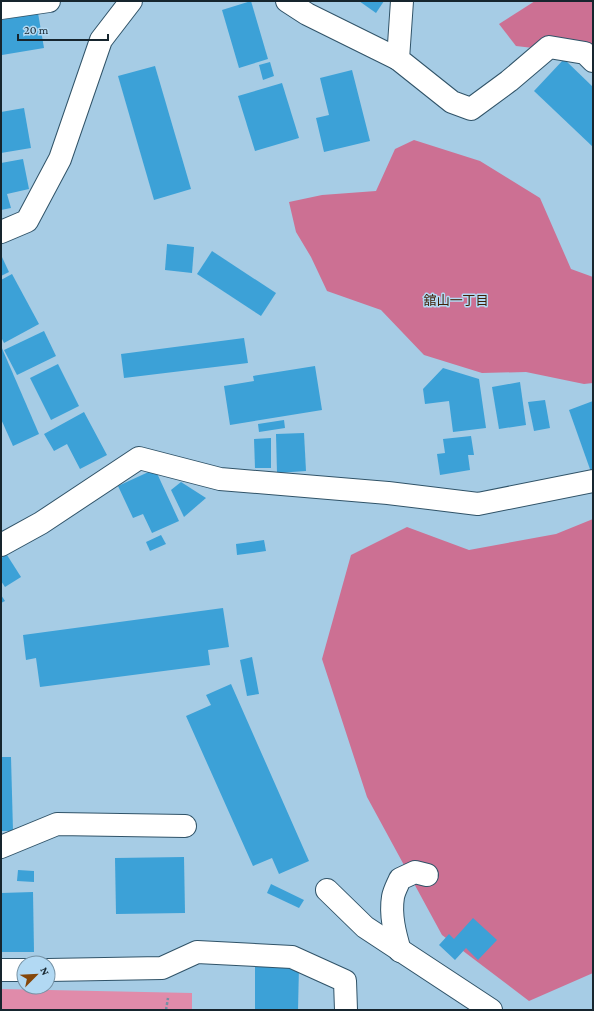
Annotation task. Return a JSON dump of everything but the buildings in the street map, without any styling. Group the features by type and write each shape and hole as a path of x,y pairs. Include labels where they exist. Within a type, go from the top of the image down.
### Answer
{"street":[{"path":"1,8 49,1"},
{"path":"1,232 27,221 60,159 101,40 131,1"},
{"path":"287,1 307,14 398,59 452,102 471,109 509,81 549,47 585,52 593,61"},
{"path":"398,59 402,1"},
{"path":"1,545 41,523 139,458 220,479 388,493 478,504 593,480"},
{"path":"1,847 57,824 185,826"},
{"path":"400,951 394,930 392,912 393,896 400,879 415,872 427,875"},
{"path":"327,890 365,927 491,1010"},
{"path":"56,970 162,968 197,952 292,957 345,981 346,1010"},
{"path":"1,970 16,970"}],"path":[{"path":"166,1010 168,998"}],"shaded area":[{"path":"535,1 593,1 593,55 516,46 499,24"},
{"path":"414,140 480,161 540,198 571,269 593,277 593,383 584,384 526,372 482,373 424,355 381,310 327,291 311,257 296,232 289,202 322,195 376,191 395,149"},
{"path":"593,519 593,973 529,1001 442,935 367,797 322,659 351,555 407,527 469,550 556,534"},
{"path":"1,989 16,989 16,995 56,995 56,990 192,993 192,1010 1,1010"}],"district":[{"name":"舘山一丁目","path":"456,300"}]}
